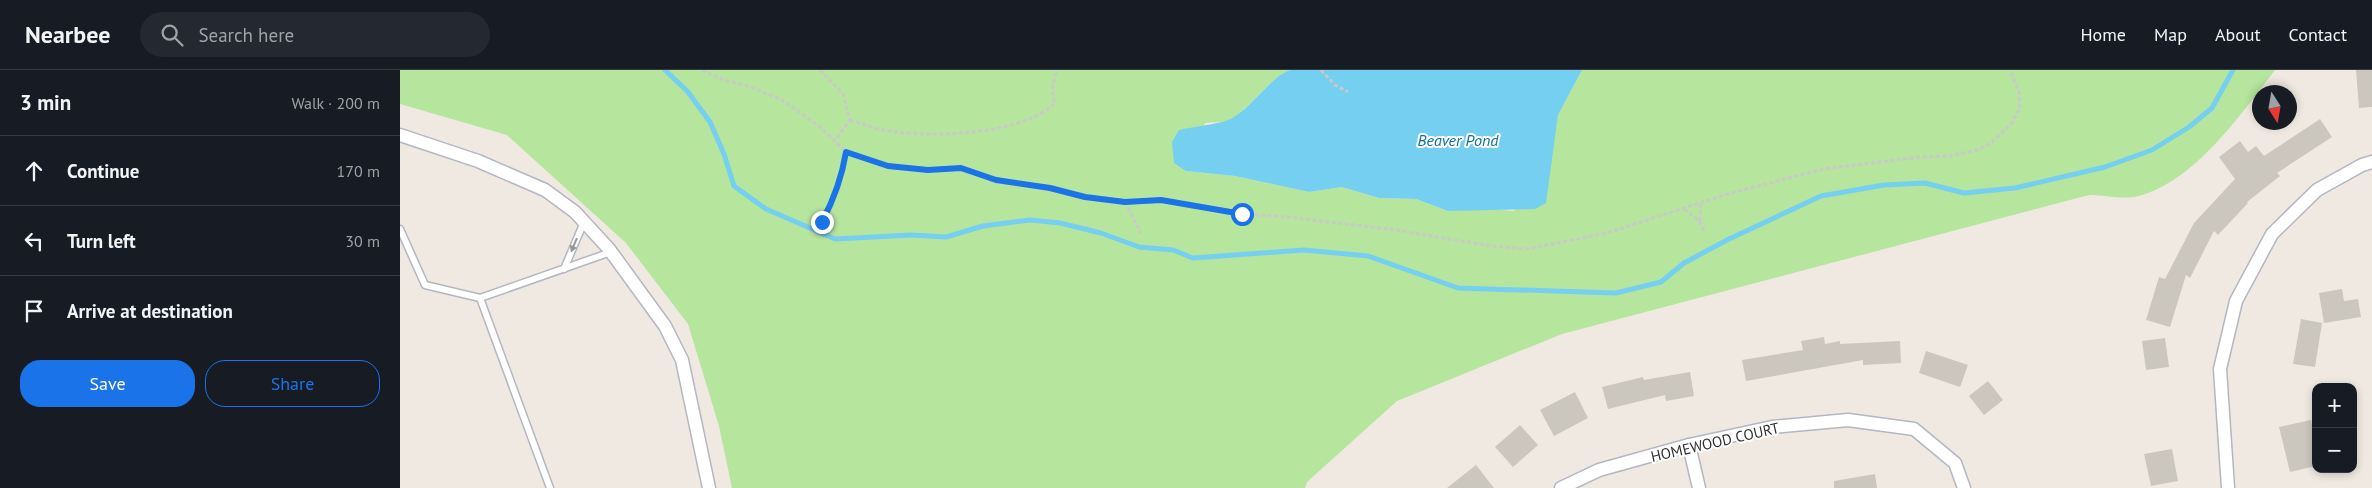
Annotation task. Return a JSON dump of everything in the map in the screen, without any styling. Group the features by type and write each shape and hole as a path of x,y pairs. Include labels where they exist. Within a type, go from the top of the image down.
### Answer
{"street":[{"path":"400,134 478,161 545,190 575,212 611,252 665,326 682,360 709,488"},
{"path":"2228,488 2220,369 2236,301 2272,234 2317,190 2362,165 2372,162"},
{"name":"HOMEWOOD COURT","path":"1561,488 1600,470 1689,445 1772,427 1848,420 1914,429 1955,463 1964,488"},
{"path":"1689,445 1699,488"}],"lane":[{"path":"564,269 584,222"},
{"path":"400,229 425,285 480,298 611,252"},
{"path":"480,298 550,488"}],"path":[{"path":"702,70 723,80 748,86 782,100 819,126 846,152 888,166 928,170 961,168 996,180 1125,202 1161,200 1216,210 1396,230 1490,246 1527,249 1607,233 1701,204 1732,192 1823,169 1920,157 1949,156 1978,150 1992,142 2011,124 2020,108 2019,92 2010,70"},
{"path":"820,70 843,94 850,120"},
{"path":"850,120 883,130 964,134 1024,123 1048,110 1055,103 1052,89 1056,70"},
{"path":"1321,70 1335,85 1348,92"},
{"path":"835,141 850,120"},
{"path":"822,222 839,184 846,152"},
{"path":"1125,202 1141,233"},
{"path":"1701,204 1700,221 1705,232"},
{"path":"1684,209 1700,221"}],"green space":[{"path":"400,70 1291,70 1277,78 1245,109 1229,120 1205,123 1186,171 1235,176 1309,192 1342,187 1379,198 1416,199 1448,211 1482,208 1514,211 1548,174 1558,115 1582,70 2275,70 2263,85 2252,85 2252,100 2215,144 2198,161 2160,188 2133,197 2089,195 1562,334 1397,401 1307,482 1305,488 732,488 719,426 688,324 626,243 507,135 400,104"}],"water":[{"name":"Beaver Pond","path":"1291,70 1582,70 1558,115 1546,203 1535,209 1448,211 1416,199 1379,198 1342,187 1309,192 1235,176 1186,171 1174,163 1172,142 1179,130 1228,120 1244,109 1276,78"}],"building":[{"path":"2356,70 2372,70 2372,107 2359,108"},
{"path":"2320,119 2332,137 2277,173 2280,176 2247,202 2218,235 2214,231 2190,278 2186,275 2170,327 2146,320 2159,277 2165,279 2194,223 2235,179 2219,157 2240,141 2248,152 2256,146 2264,156"},
{"path":"2342,289 2344,301 2358,299 2361,317 2324,323 2319,293"},
{"path":"2301,319 2322,323 2315,367 2293,364"},
{"path":"1824,337 1825,344 1840,341 1840,344 1900,341 1901,363 1863,365 1863,360 1746,381 1742,360 1803,350 1801,341"},
{"path":"2165,338 2169,367 2146,370 2142,341"},
{"path":"1926,351 1968,365 1960,387 1919,373"},
{"path":"1690,372 1694,396 1666,401 1665,395 1608,409 1602,387 1643,377 1644,380"},
{"path":"1988,381 2003,400 1984,415 1969,396"},
{"path":"1575,392 1588,418 1554,436 1540,410"},
{"path":"2311,420 2312,467 2290,472 2279,427"},
{"path":"1520,425 1538,445 1513,467 1495,447"},
{"path":"2172,449 2178,481 2151,486 2144,454"},
{"path":"1476,465 1494,488 1447,488"},
{"path":"1875,474 1877,488 1834,488 1834,481"}],"waterway":[{"path":"665,70 688,92 710,122 724,154 734,186 766,209 835,239 911,235 946,237 983,226 1030,220 1060,223 1101,233 1139,247 1173,250 1193,258 1304,250 1368,256 1458,288 1616,293 1661,282 1684,263 1729,239 1821,196 1884,185 1925,183 1964,193 2015,188 2105,167 2152,150 2189,127 2212,108 2233,70"}],"route":[{"path":"822,222 833,202 842,175 846,152 888,166 928,170 961,168 996,180 1050,188 1085,197 1125,202 1161,200 1242,214"}]}
